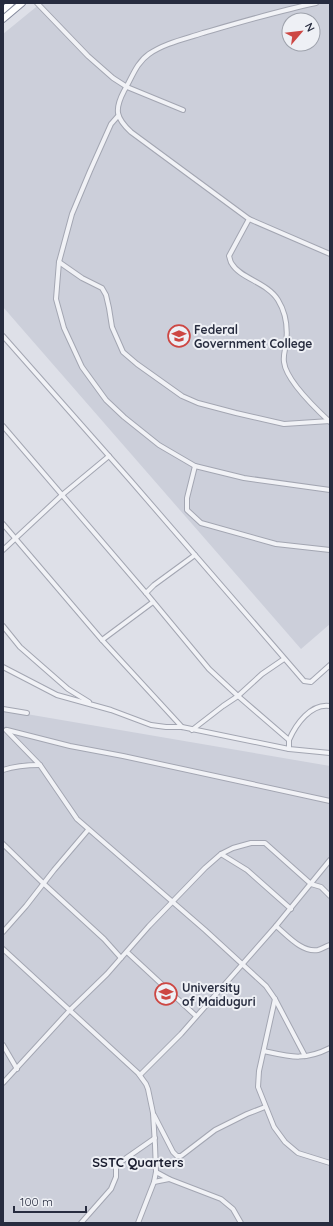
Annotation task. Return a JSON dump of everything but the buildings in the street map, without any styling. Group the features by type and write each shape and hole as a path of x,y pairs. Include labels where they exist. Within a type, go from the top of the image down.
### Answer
{"highway":[{"path":"3,10 11,3"},
{"path":"3,19 22,3"}],"street":[{"path":"37,3 88,56 113,78 127,87 183,110"},
{"path":"316,3 237,23 161,47 144,58 135,69 120,99 118,116 122,123 131,132 249,218 330,254"},
{"path":"118,116 111,124 72,214 59,262 56,299 64,328 82,367 106,400 124,417 160,445 195,466 244,478 330,490"},
{"path":"249,218 229,256 231,264 271,292 277,298 285,318 287,333 283,357 289,378 330,422"},
{"path":"59,262 82,278 102,288 106,295 112,327 123,352 137,364 182,396 206,405 284,424 330,422"},
{"path":"3,336 304,681 311,682 330,665"},
{"path":"3,426 210,669 238,696 289,740"},
{"path":"3,550 62,495 109,456"},
{"path":"195,466 187,498 187,510 201,523 276,544 330,550"},
{"path":"3,524 102,640 182,727"},
{"path":"146,593 154,585 195,555"},
{"path":"102,640 154,602"},
{"path":"3,626 20,646 68,689 94,705"},
{"path":"192,730 238,696 262,674 284,659"},
{"path":"3,667 57,695 111,710 151,725 182,727 289,750 330,753"},
{"path":"289,750 289,740 294,730 312,709 324,705 330,706"},
{"path":"3,709 28,713"},
{"path":"4,730 40,765 65,800 72,814 88,830 172,902 266,986 275,999 305,1056"},
{"path":"4,730 70,746 330,801"},
{"path":"3,770 19,766 40,765"},
{"path":"3,932 88,830"},
{"path":"3,1083 70,1010 127,952 172,902 221,854 233,848 251,843 265,843 312,884 321,887 330,896"},
{"path":"3,844 104,939 121,958"},
{"path":"221,854 248,870 291,910"},
{"path":"140,1075 180,1034 291,910 330,860"},
{"path":"276,926 301,946 308,949 318,950 330,945"},
{"path":"3,949 140,1075 148,1089 153,1113 156,1172 154,1182 138,1223"},
{"path":"127,952 196,1016"},
{"path":"275,999 259,1071 258,1087 274,1127 285,1142 298,1153 330,1163"},
{"path":"3,1045 17,1069"},
{"path":"264,1051 293,1057 313,1055 330,1048"},
{"path":"153,1113 173,1152 177,1156 181,1156 215,1130 265,1107"},
{"path":"81,1223 111,1190 116,1177 116,1168 122,1160 155,1138"},
{"path":"156,1172 169,1179 221,1199 233,1209 241,1223"},
{"path":"154,1182 169,1179"}],"shaded area":[{"name":"Federal Government College","path":"41,3 330,3 330,624 301,649 3,307 3,34"},
{"name":"University of Maiduguri","path":"3,710 330,766 330,1223 3,1223"}],"place":[{"name":"Federal Government College","path":"179,336"},
{"name":"University of Maiduguri","path":"166,994"}],"district":[{"name":"SSTC Quarters","path":"138,1162"}]}
